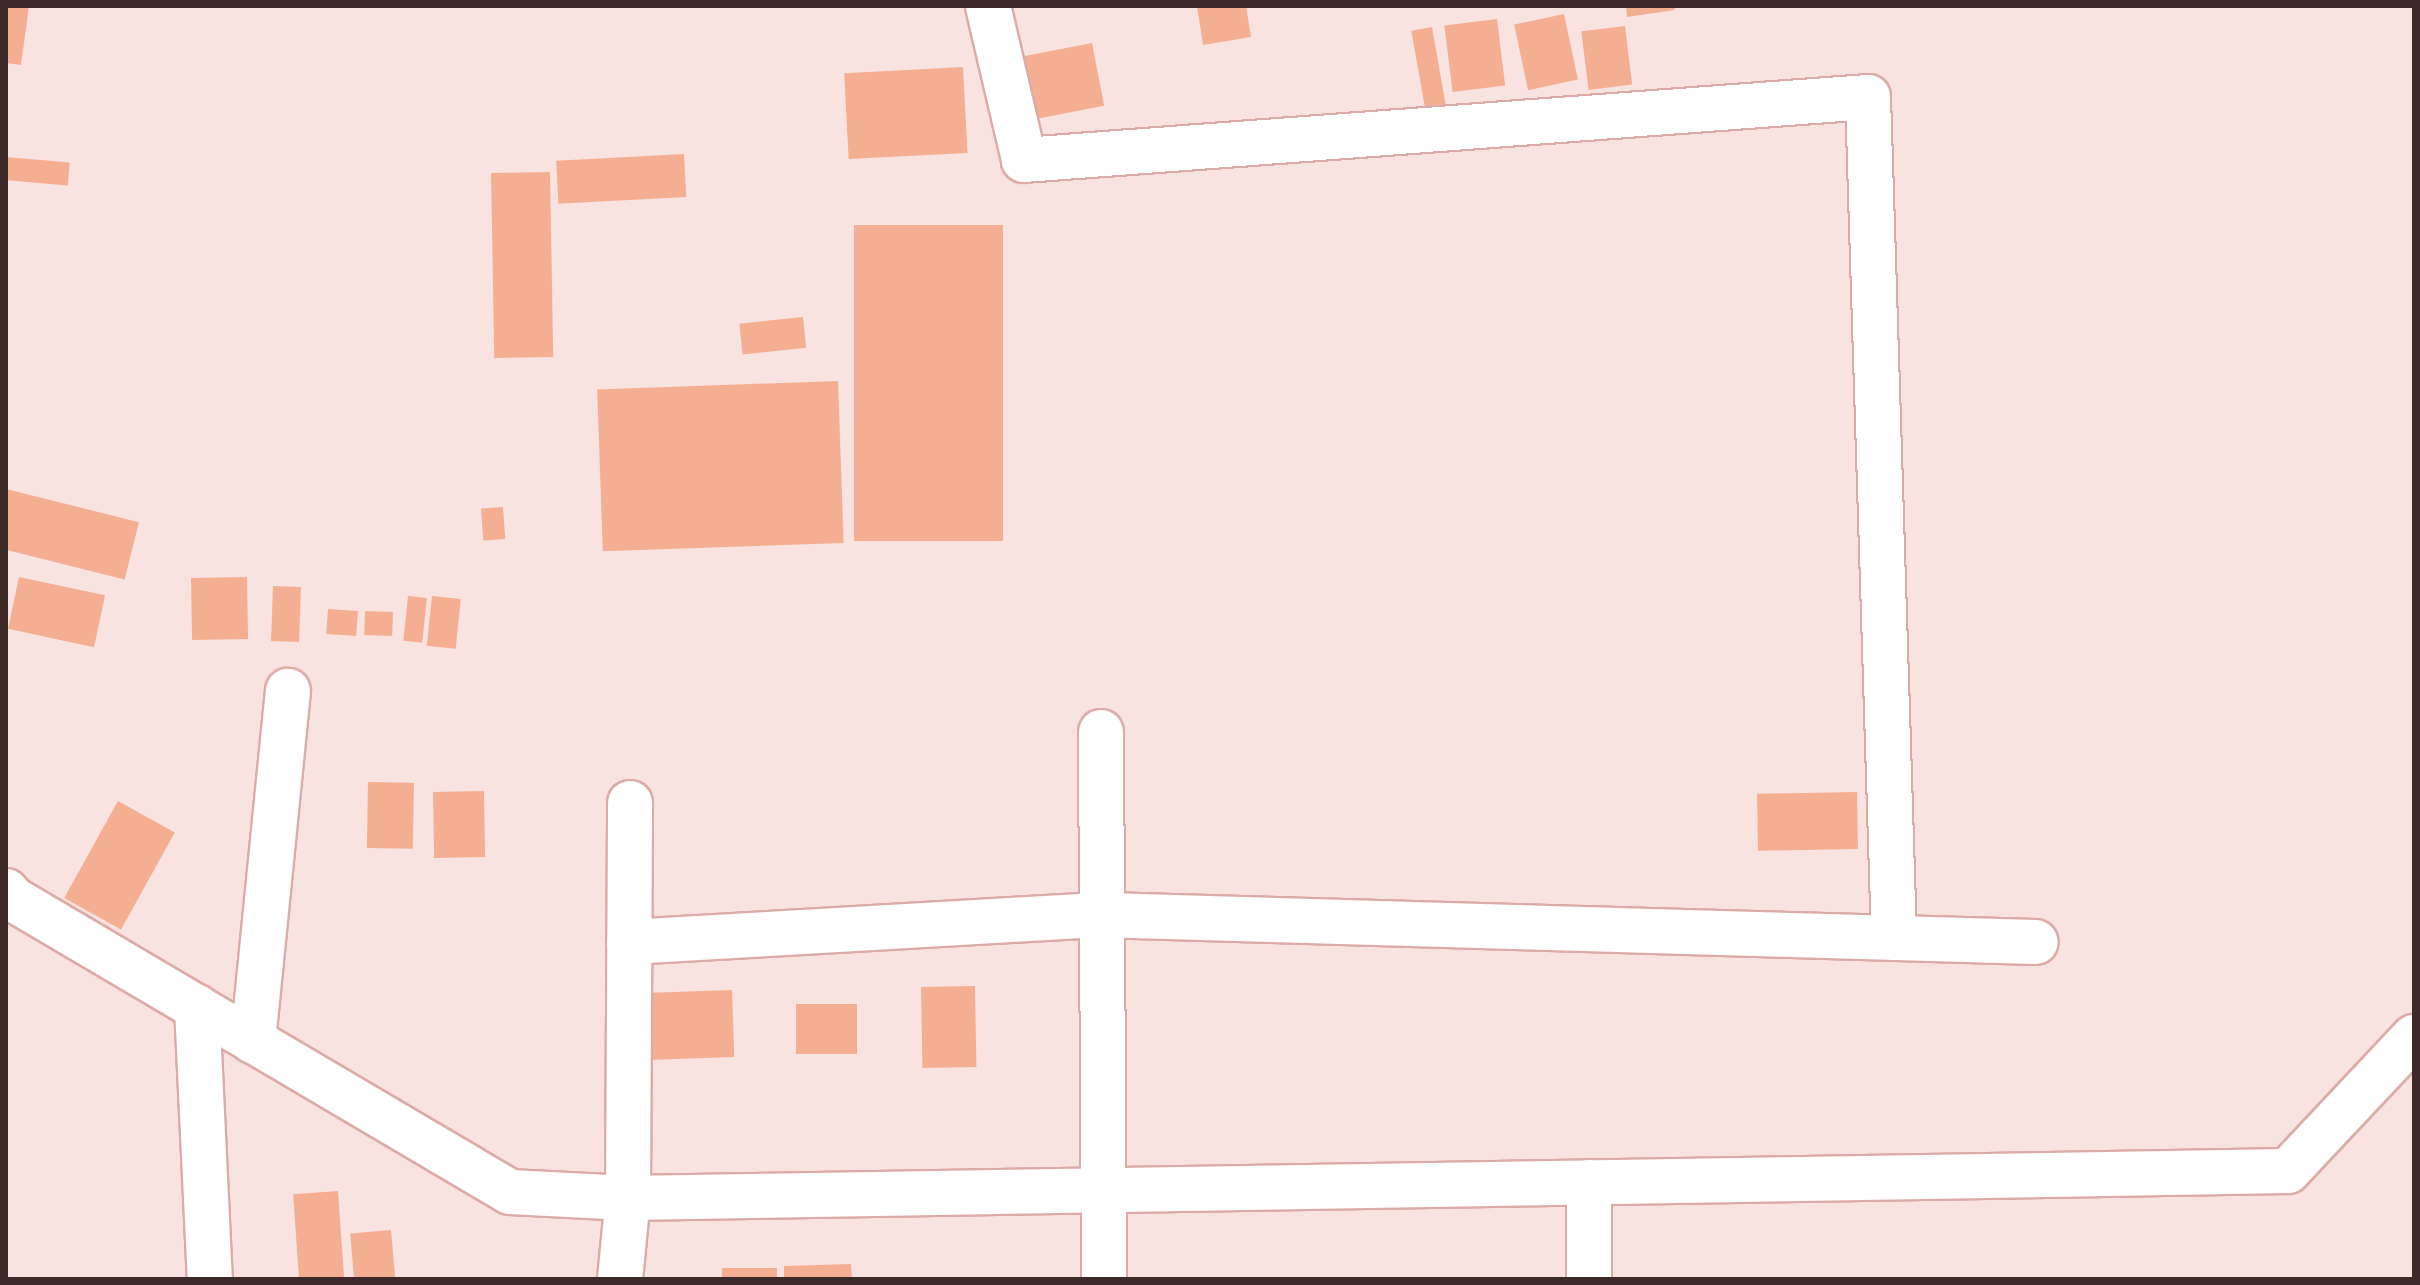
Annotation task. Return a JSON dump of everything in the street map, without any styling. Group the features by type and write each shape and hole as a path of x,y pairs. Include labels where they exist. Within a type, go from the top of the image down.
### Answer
{"street":[{"path":"988,6 1024,160 1868,97 1894,938"},
{"path":"253,1041 288,691"},
{"path":"1101,732 1104,1279"},
{"path":"620,1279 628,1198 630,803"},
{"path":"6,891 13,899 510,1192 628,1198 2288,1171 2414,1037"},
{"path":"629,942 1102,915 2036,942"},
{"path":"197,1007 210,1279"},
{"path":"1589,1182 1589,1279"}],"building":[{"path":"6,6 29,6 21,65 6,63"},
{"path":"1197,6 1246,6 1251,37 1203,45"},
{"path":"1626,6 1674,6 1675,10 1627,17"},
{"path":"1564,14 1578,80 1528,90 1514,25"},
{"path":"1497,19 1505,86 1453,92 1444,25"},
{"path":"1625,26 1632,85 1589,90 1581,31"},
{"path":"1432,27 1447,113 1426,116 1411,31"},
{"path":"1092,43 1104,106 1035,119 1022,57"},
{"path":"963,67 968,153 849,159 844,73"},
{"path":"684,154 686,197 558,204 556,161"},
{"path":"6,157 70,163 68,185 6,180"},
{"path":"550,172 553,357 494,358 491,173"},
{"path":"854,225 1003,225 1003,541 854,541"},
{"path":"803,317 806,348 743,355 739,324"},
{"path":"838,381 844,543 603,551 597,389"},
{"path":"6,489 139,522 125,579 6,550"},
{"path":"503,507 505,539 483,540 481,509"},
{"path":"19,577 105,595 94,647 8,629"},
{"path":"247,577 248,639 192,640 191,578"},
{"path":"273,586 301,587 299,642 271,641"},
{"path":"408,596 427,598 422,643 403,641"},
{"path":"432,596 461,599 456,649 427,646"},
{"path":"328,609 358,611 356,636 326,634"},
{"path":"365,611 393,612 392,636 364,635"},
{"path":"368,782 414,783 413,849 367,848"},
{"path":"484,791 485,857 434,858 433,792"},
{"path":"1857,792 1858,849 1758,851 1757,794"},
{"path":"118,801 175,833 121,930 64,898"},
{"path":"975,986 976,1067 922,1068 921,987"},
{"path":"732,990 734,1057 647,1060 645,993"},
{"path":"796,1004 857,1004 857,1054 796,1054"},
{"path":"338,1191 344,1279 299,1279 293,1194"},
{"path":"391,1230 395,1279 354,1279 350,1234"},
{"path":"851,1264 852,1279 784,1279 784,1266"},
{"path":"722,1268 777,1268 777,1279 722,1279"}]}
